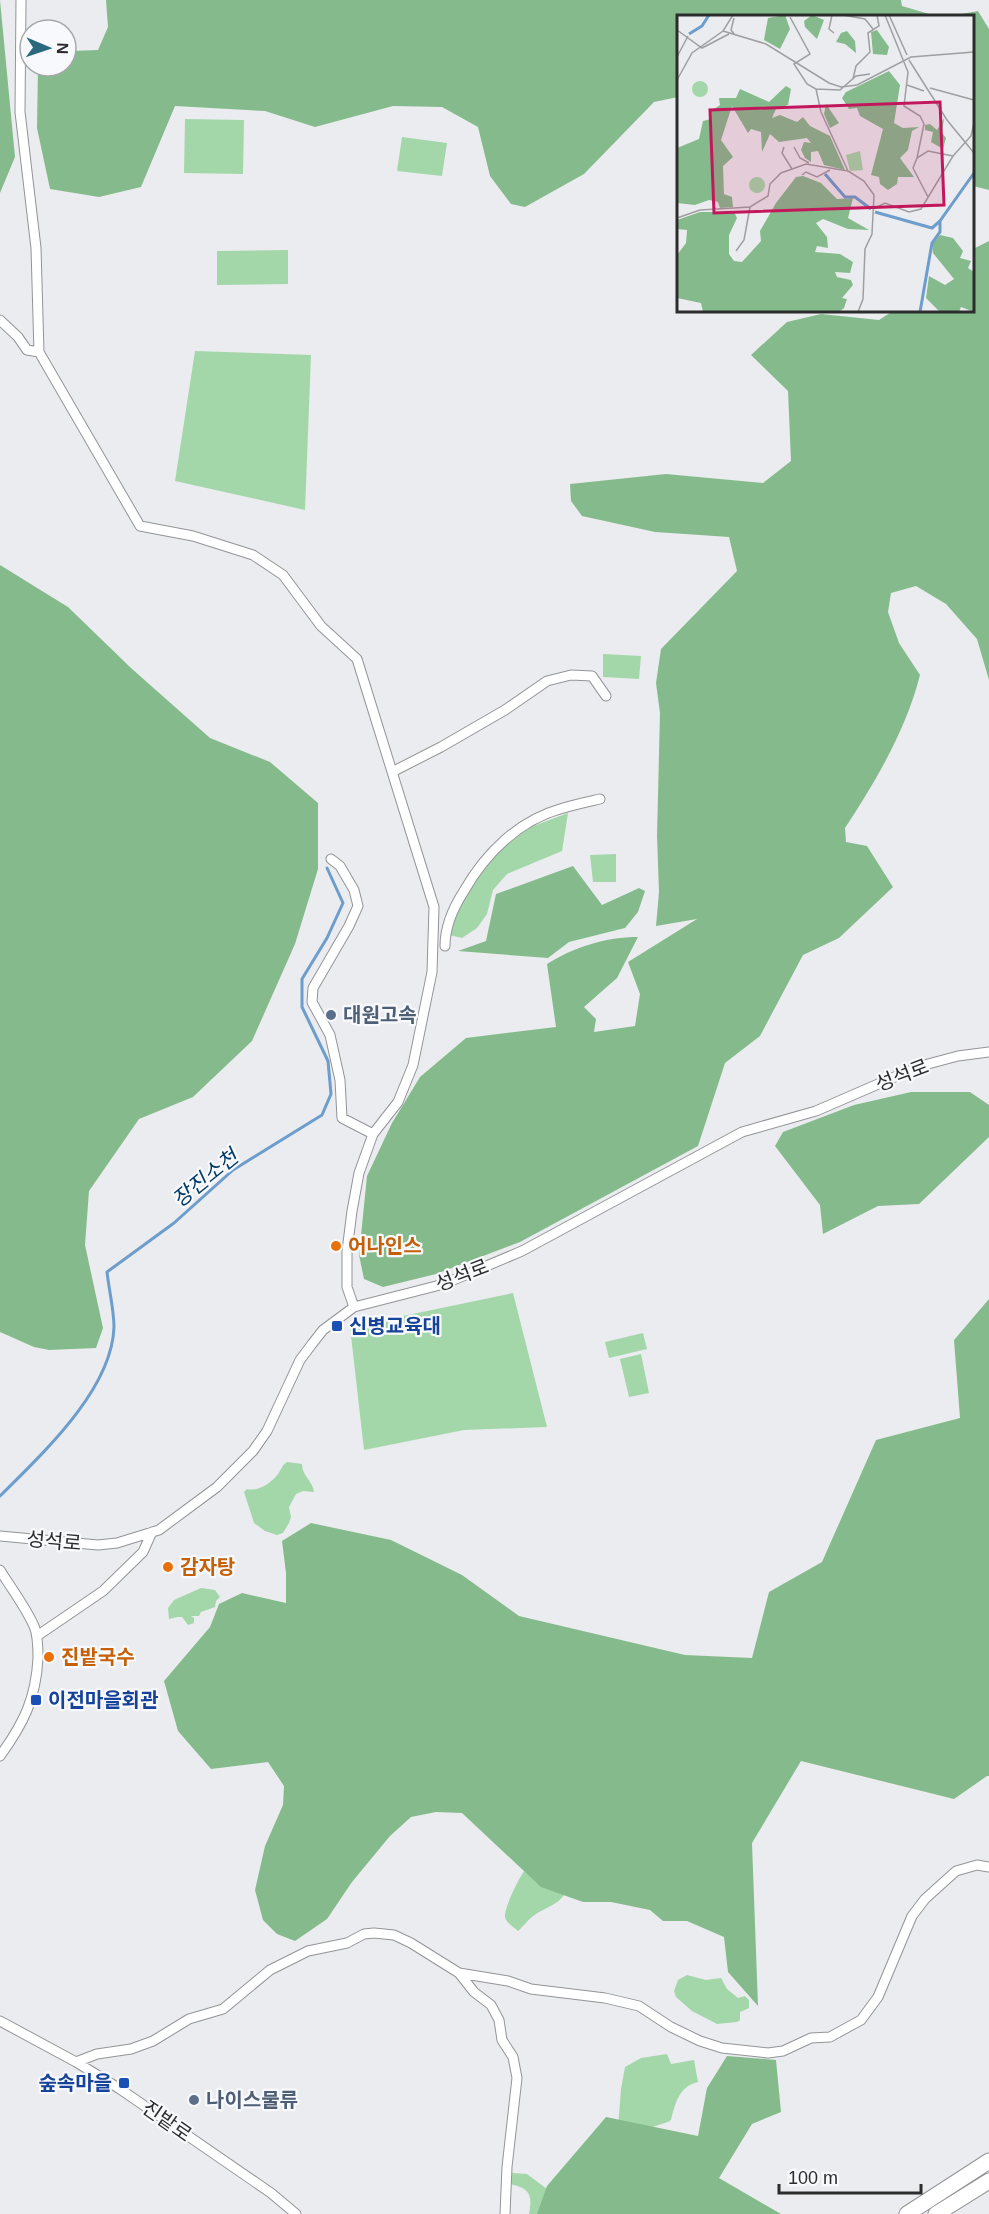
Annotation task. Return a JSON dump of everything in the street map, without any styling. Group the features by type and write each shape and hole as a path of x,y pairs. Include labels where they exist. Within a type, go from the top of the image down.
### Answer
{"highway":[{"path":"907,2214 989,2161"},
{"path":"936,2214 989,2181"}],"street":[{"path":"21,0 20,112 36,248 39,352 141,526 193,536 252,555 283,575 321,626 357,659 434,907 432,972 413,1065 398,1102 373,1134 360,1173 352,1211 347,1251 347,1287 354,1306"},
{"path":"0,320 18,337 27,350 39,352"},
{"path":"392,772 505,710 547,681 571,675 592,676 606,696"},
{"path":"445,946 445,934 453,908 473,876 497,846 528,823 558,809 600,799"},
{"path":"331,859 340,866 354,890 358,906 313,988 312,1002 330,1035 340,1080 342,1118 373,1134"},
{"name":"성석로","path":"0,1536 98,1545 117,1543 152,1532 177,1518 217,1487 253,1452 267,1431 306,1352 323,1330 354,1306 444,1284 522,1251 742,1132 816,1111 899,1074 928,1064 958,1056 989,1052"},
{"path":"37,1636 103,1591 143,1552 152,1532"},
{"path":"0,1570 35,1627 38,1648 37,1677 29,1708 18,1731 0,1756"},
{"path":"459,1973 508,1981 531,1989 605,1998 639,2006 671,2027 700,2041 722,2048 768,2053 783,2051 811,2038 830,2037 861,2020 878,1997 912,1916 925,1899 956,1871 973,1866 989,1867"},
{"path":"76,2062 97,2054 131,2049 153,2041 189,2019 223,2009 282,1962 308,1951 347,1943 363,1934 394,1935 459,1973 474,1992 490,2005 499,2020 502,2040 513,2057 517,2078 507,2167 505,2214"},
{"name":"진밭로","path":"0,2021 120,2089 271,2193 296,2214"}],"green space":[{"path":"0,0 15,157 0,193"},
{"path":"106,0 901,0 902,6 933,15 677,15 677,97 654,102 584,174 525,207 511,204 490,176 478,127 442,107 393,106 315,127 265,111 175,106 141,187 99,197 50,189 37,128 38,78 78,78 78,51 98,50 108,27"},
{"path":"978,11 989,29 989,190 974,186 974,15 956,15"},
{"path":"185,119 244,120 243,174 184,173"},
{"path":"402,137 447,143 442,176 397,171"},
{"path":"989,241 989,680 977,639 946,604 916,586 891,593 888,612 899,643 920,675 907,716 889,754 845,828 846,842 867,846 893,887 839,938 803,955 760,1036 725,1063 698,1146 520,1242 436,1274 383,1287 364,1279 359,1255 367,1176 392,1123 420,1077 466,1038 556,1027 547,964 579,948 602,941 638,937 617,978 584,1007 596,1019 594,1032 635,1026 640,994 628,962 697,919 656,926 659,892 657,836 660,713 656,683 661,649 737,571 729,537 655,532 582,516 571,501 570,484 666,474 763,483 791,461 788,391 751,355 787,322 821,314 879,320 891,312 974,312 974,248"},
{"path":"288,250 288,284 217,285 217,251"},
{"path":"195,351 311,355 305,510 175,481"},
{"path":"0,565 68,607 131,668 210,738 270,762 318,803 318,869 295,944 252,1041 193,1097 139,1119 89,1191 85,1245 103,1328 96,1348 49,1350 34,1347 0,1332"},
{"path":"603,654 641,656 639,679 603,677"},
{"path":"568,813 562,851 507,874 493,890 487,914 477,928 462,938 445,934 469,883 503,847 531,827"},
{"path":"616,854 616,882 593,882 590,855"},
{"path":"573,866 602,905 639,888 645,891 638,912 625,928 569,942 548,958 458,951 486,941 496,894"},
{"path":"911,1092 970,1092 989,1105 989,1137 919,1204 878,1206 823,1234 820,1205 775,1146 783,1132 854,1105"},
{"path":"513,1293 547,1427 464,1430 364,1450 350,1327"},
{"path":"989,1299 989,1776 954,1799 801,1761 752,1843 758,2006 728,1972 724,1937 687,1921 663,1921 650,1910 611,1902 583,1902 541,1887 462,1813 436,1812 411,1817 390,1836 352,1882 327,1919 295,1941 277,1934 263,1920 255,1890 265,1846 283,1805 284,1786 268,1762 211,1769 178,1731 164,1681 210,1627 219,1604 242,1593 286,1603 286,1573 282,1541 311,1523 391,1540 462,1575 519,1616 685,1655 752,1658 769,1592 822,1562 876,1440 960,1418 954,1340"},
{"path":"643,1333 647,1349 609,1358 605,1342"},
{"path":"641,1354 649,1393 629,1397 620,1359"},
{"path":"287,1462 302,1464 314,1492 303,1491 296,1494 289,1507 291,1517 289,1523 283,1533 277,1535 265,1531 254,1523 244,1492 247,1489 260,1488 268,1483"},
{"path":"201,1588 215,1590 220,1597 215,1607 201,1612 199,1616 191,1616 194,1618 194,1623 188,1625 182,1617 169,1619 168,1608 174,1600"},
{"path":"526,1869 567,1890 558,1902 533,1916 518,1931 507,1921 505,1913 513,1892"},
{"path":"687,1975 706,1980 721,1978 727,1989 738,1998 745,1996 749,2000 749,2008 740,2012 740,2020 737,2022 717,2024 692,2011 676,1997 674,1991 678,1980"},
{"path":"667,2054 671,2064 694,2060 698,2082 686,2087 682,2092 676,2102 671,2120 668,2122 643,2130 618,2128 625,2067 641,2058"},
{"path":"727,2056 776,2060 781,2112 752,2124 719,2178 781,2214 537,2214 547,2186 606,2117 698,2136 707,2088"},
{"path":"510,2170 513,2173 527,2174 547,2189 546,2214 529,2214 530,2197 522,2188 510,2184"}],"waterway":[{"name":"장진소천","path":"0,1496 54,1441 88,1397 101,1374 110,1351 114,1327 107,1272 174,1223 233,1170 322,1115 331,1094 328,1061 302,1007 302,979 327,938 343,903 327,868"}],"place":[{"name":"대원고속","path":"331,1015"},
{"name":"어나인스","path":"336,1246"},
{"name":"신병교육대","path":"337,1326"},
{"name":"감자탕","path":"168,1567"},
{"name":"진밭국수","path":"49,1657"},
{"name":"이전마을회관","path":"36,1700"},
{"name":"숲속마을","path":"124,2083"},
{"name":"나이스물류","path":"194,2100"}]}
